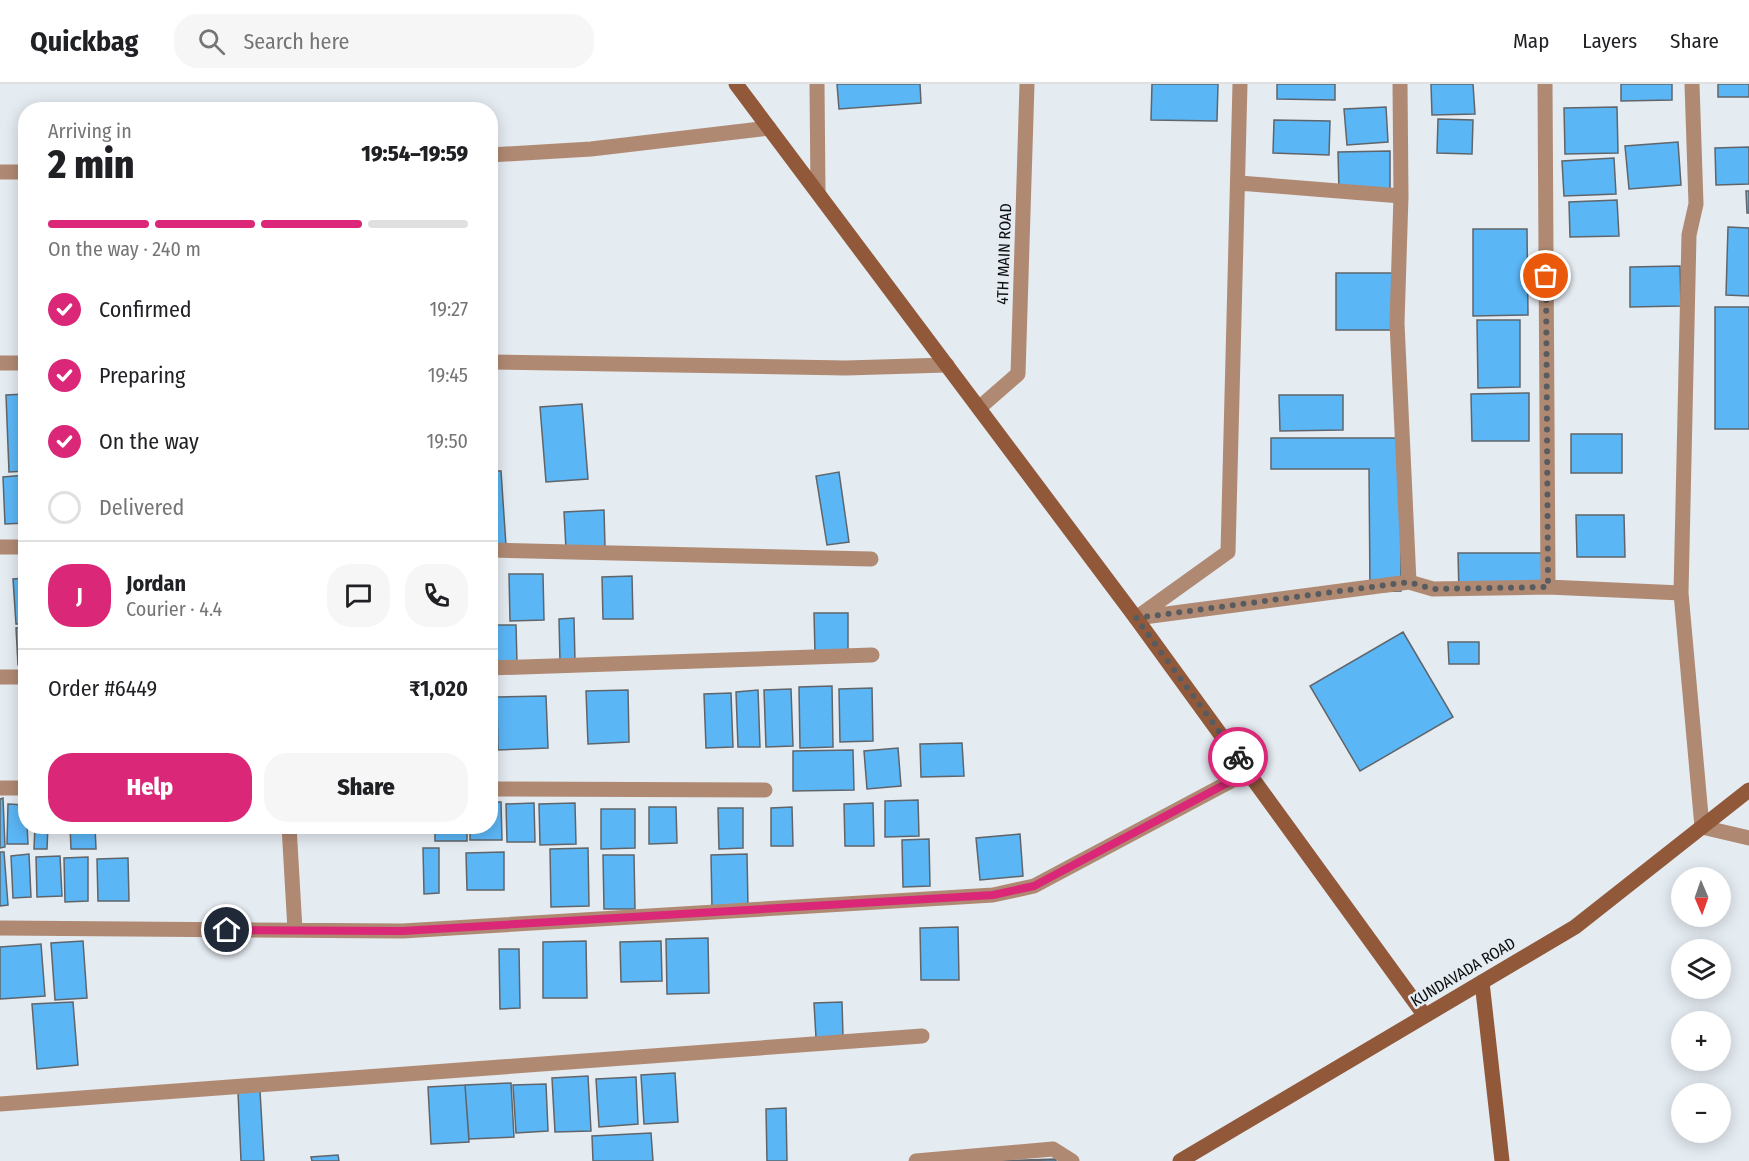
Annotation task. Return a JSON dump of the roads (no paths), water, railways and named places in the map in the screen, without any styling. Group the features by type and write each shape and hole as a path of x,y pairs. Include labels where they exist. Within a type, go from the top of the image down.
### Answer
{"street":[{"path":"736,84 1136,618 1425,1016"},
{"path":"817,84 818,192"},
{"name":"4TH MAIN ROAD","path":"979,408 1018,374 1027,84"},
{"path":"1136,618 1228,552 1240,84"},
{"path":"1400,84 1401,196 1397,323 1409,582"},
{"path":"1545,84 1548,587"},
{"path":"1692,84 1696,204 1689,235 1681,593 1702,827 1749,838"},
{"path":"498,155 591,149 769,128"},
{"path":"0,172 18,172"},
{"path":"1239,183 1401,196"},
{"path":"498,362 846,368 947,365"},
{"path":"0,363 18,363"},
{"path":"0,547 18,547"},
{"path":"498,550 871,559"},
{"path":"1136,618 1409,582 1433,589 1548,587 1681,593"},
{"path":"498,668 872,655"},
{"path":"0,677 18,677"},
{"path":"0,928 403,931 993,895 1034,886 1248,772"},
{"path":"0,788 18,788"},
{"path":"498,789 765,790"},
{"name":"KUNDAVADA ROAD","path":"1180,1161 1575,927 1749,790"},
{"path":"289,834 295,930"},
{"path":"1482,982 1502,1161"},
{"path":"0,1104 922,1036"},
{"path":"916,1161 1053,1149 1072,1161"}]}
